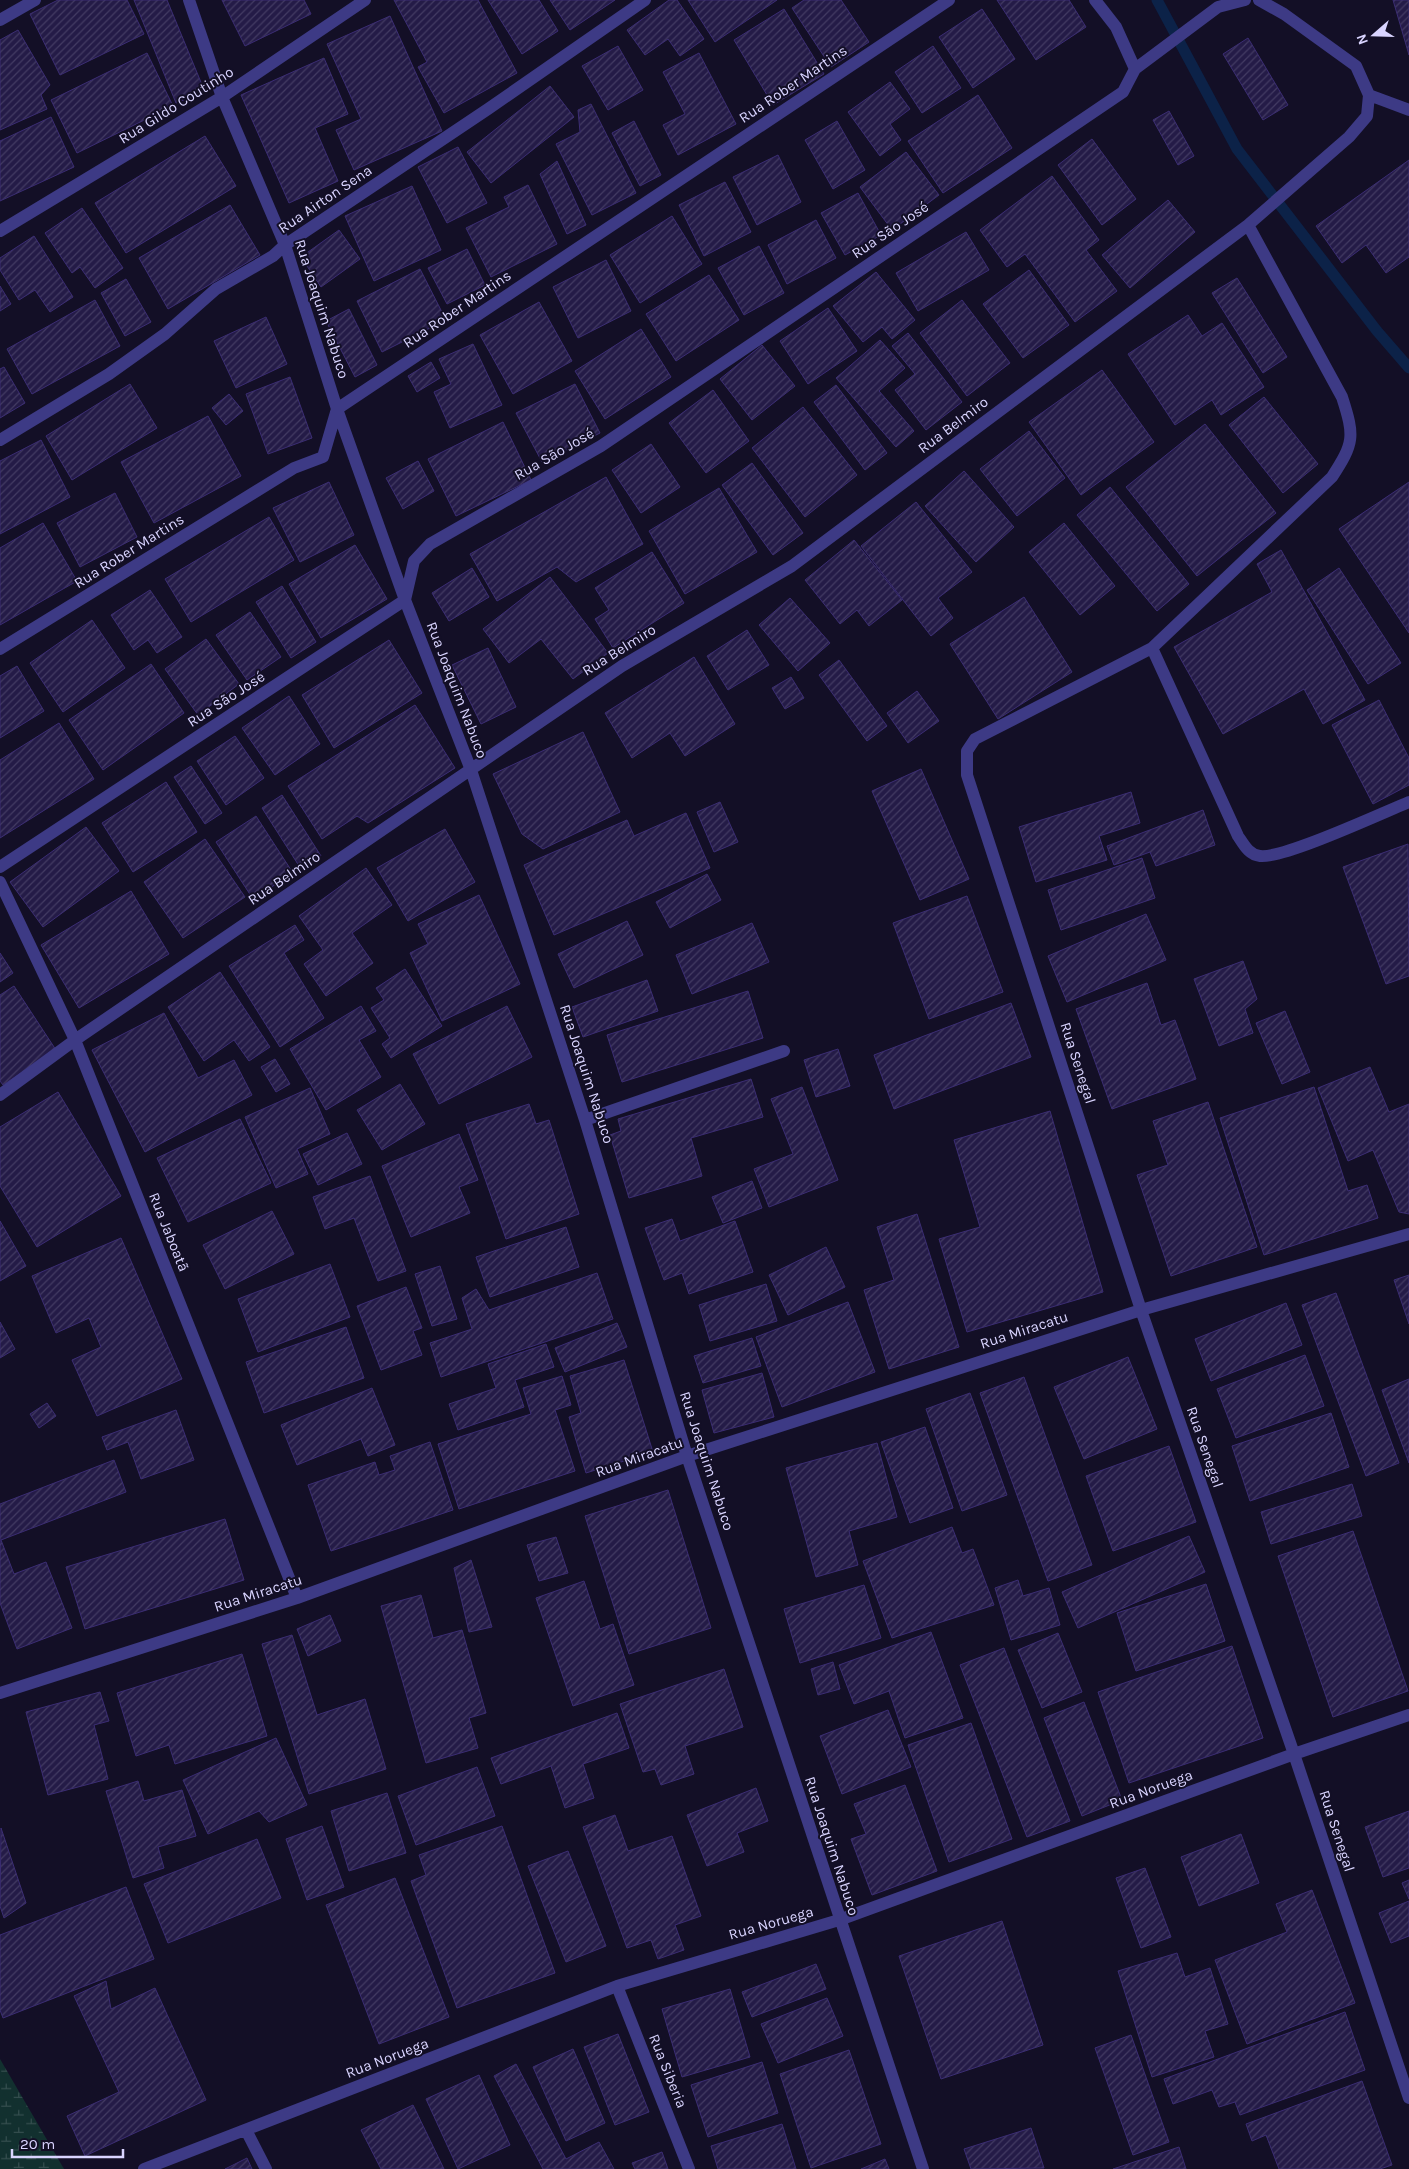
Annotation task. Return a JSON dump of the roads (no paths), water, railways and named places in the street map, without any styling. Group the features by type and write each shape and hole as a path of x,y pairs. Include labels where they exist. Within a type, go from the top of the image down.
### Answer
{"street":[{"path":"0,20 35,0"},
{"name":"Rua Joaquim Nabuco","path":"189,0 222,98 285,244 337,409 405,600 471,770 585,1120 687,1456 839,1920 923,2169"},
{"name":"Rua Gildo Coutinho","path":"0,230 222,98 365,0"},
{"name":"Rua Airton Sena","path":"0,440 109,374 166,334 216,289 273,256 285,244 645,0"},
{"name":"Rua Rober Martins","path":"0,649 294,468 323,457 337,409 949,0"},
{"path":"1095,0 1116,27 1135,69 1218,7 1245,0"},
{"path":"1259,0 1284,14 1356,66 1369,94 1409,110"},
{"name":"Rua São José","path":"0,867 405,600 414,561 430,544 601,446 1123,92 1135,69"},
{"name":"Rua Belmiro","path":"0,1095 75,1040 622,666 792,566 1248,225 1349,137 1367,116 1369,94"},
{"name":"Rua Senegal","path":"1248,225 1342,398 1351,425 1349,451 1332,477 1152,648 975,739 968,750 967,775 1141,1310 1294,1754 1409,2098"},
{"path":"1152,648 1238,836 1248,851 1260,856 1284,852 1409,802"},
{"name":"Rua Jaboatã","path":"0,882 75,1040 297,1598"},
{"path":"585,1120 784,1051"},
{"name":"Rua Miracatu","path":"0,1693 297,1598 687,1456 1141,1310 1409,1234"},
{"name":"Rua Noruega","path":"144,2169 617,1986 839,1920 1294,1754 1409,1716"},
{"name":"Rua Siberia","path":"617,1986 689,2169"},
{"path":"246,2130 266,2169"}],"waterway":[{"path":"1157,0 1237,149 1377,331 1409,368"}]}
